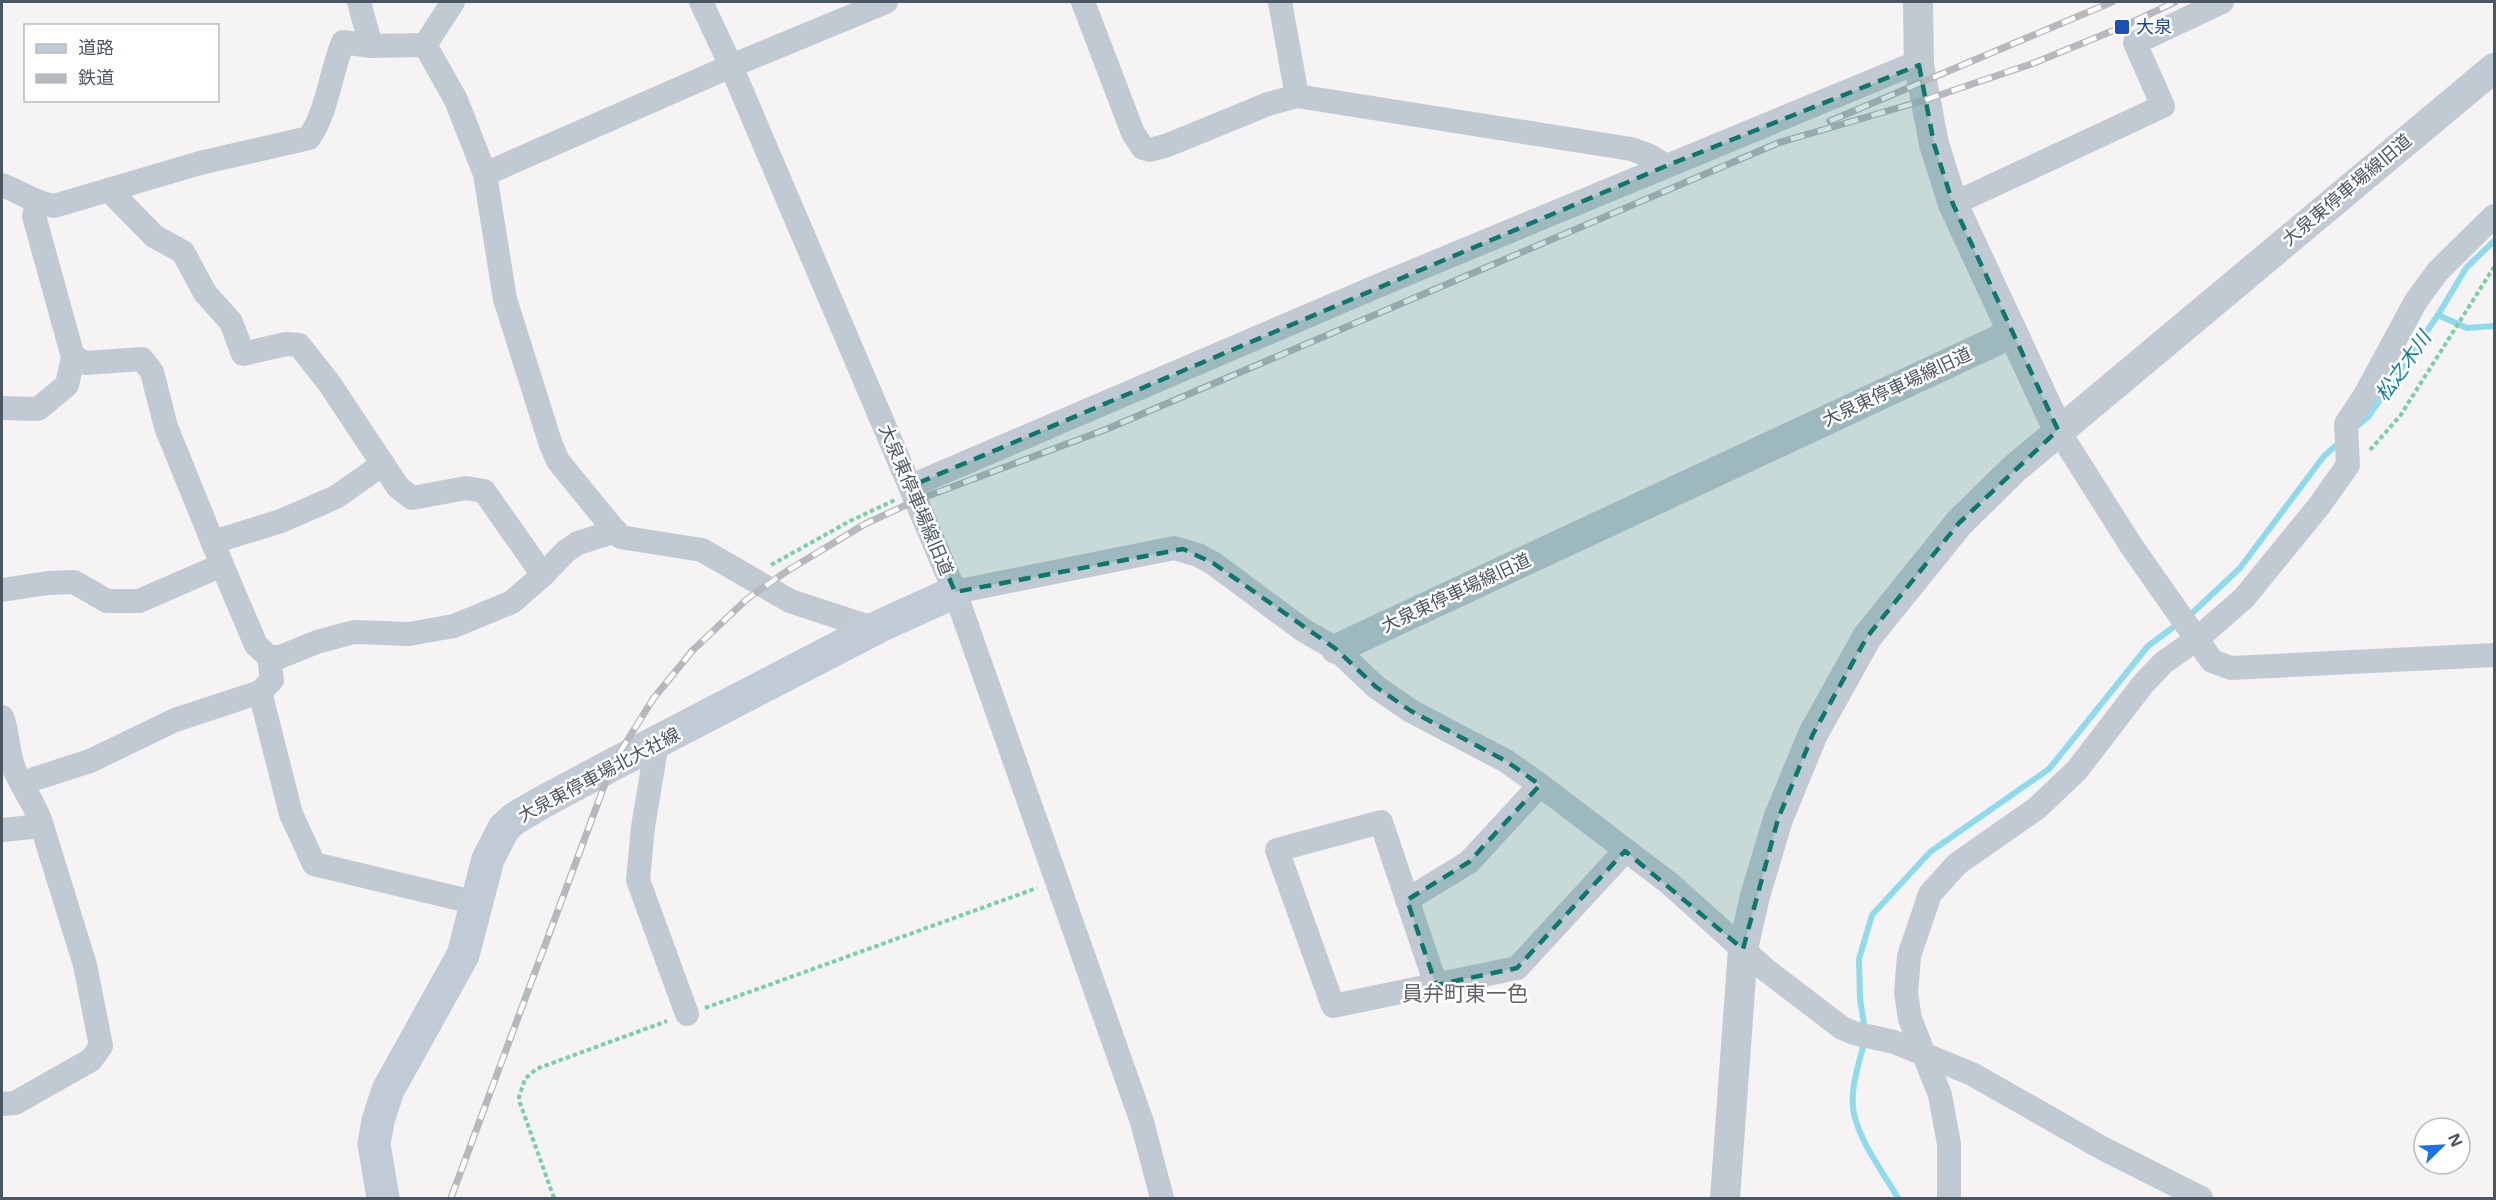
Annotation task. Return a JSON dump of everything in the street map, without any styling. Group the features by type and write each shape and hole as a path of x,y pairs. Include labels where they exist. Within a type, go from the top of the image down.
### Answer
{"main road":[{"name":"大泉東停車場北大社線","path":"382,1198 374,1144 378,1121 388,1090 463,955 488,859 504,828 514,819 550,798 880,626 955,592"}],"street":[{"path":"359,2 371,46"},
{"path":"425,45 453,2"},
{"name":"大泉東停車場線旧道","path":"701,2 731,66 955,592 1166,550 1183,549 1213,563 1303,630 1336,649 2013,333"},
{"path":"485,174 731,66 886,2"},
{"path":"1083,2 1138,145 1150,150 1168,145 1268,104 1297,96 1631,149 1650,156 1666,166"},
{"path":"1280,2 1297,96"},
{"path":"1918,2 1919,65 1934,144 1953,204 2058,430 2132,547 2212,662 2231,668 2494,655"},
{"path":"1953,204 2163,106 2135,43 2222,2"},
{"path":"2,185 18,191 37,204 54,206 200,163 309,138 319,122 335,61 343,42 371,46 425,45"},
{"path":"425,45 456,100 485,174 505,299 558,461 620,537 702,550 790,601 863,625 880,626"},
{"path":"912,488 1666,166 1906,67 1919,65"},
{"name":"大泉東停車場線旧道","path":"1725,1198 1743,949 1755,896 1778,819 1813,734 1867,637 1959,523 2014,468 2494,68"},
{"path":"109,190 154,236 183,252 205,293 231,322 243,354 286,344 299,345 329,382 398,487 412,498 466,488 484,492 543,575"},
{"path":"2,408 38,410 67,385 74,357 34,216 37,204"},
{"path":"1948,1198 1949,1144 1940,1095 1910,1019 1906,993 1910,956 1930,894 1958,864 2037,808 2053,793 2077,770 2143,684 2164,662 2244,598 2319,506 2347,451 2346,424 2364,397 2415,301 2438,271 2494,216"},
{"path":"24,786 34,779 90,761 175,720 260,692 272,680 269,657 256,645 166,428 152,372 142,358 86,363 74,357"},
{"path":"213,542 281,521 336,497 383,464"},
{"path":"269,657 280,657 317,642 354,632 409,634 454,626 512,602 566,551 578,543 616,531"},
{"path":"2,590 48,583 74,582 107,601 139,601 222,565"},
{"path":"955,592 1142,1122 1161,1198"},
{"path":"1336,649 1376,687 1411,711 1506,761 1540,785 1669,883 1766,970 1842,1028 1894,1042 1972,1074 2102,1148 2201,1198"},
{"path":"260,692 291,814 314,864 477,903"},
{"path":"2,717 8,752 15,771 36,806 85,965 101,1046 91,1060 15,1103 2,1104"},
{"path":"657,743 643,827 638,880 687,1014"},
{"path":"1407,900 1469,862 1540,785"},
{"path":"1436,985 1381,822 1277,850 1333,1006 1517,969 1625,851"},
{"path":"2,830 42,826"}],"path":[{"path":"2347,451 2367,453 2400,416 2494,267"},
{"path":"751,579 803,546 912,488"},
{"path":"554,1198 520,1103 521,1088 529,1074 550,1062 1058,881"}],"highlighted area":[{"path":"1919,65 1934,144 1953,204 2058,430 1959,523 1867,637 1813,734 1778,819 1743,949 1625,851 1517,968 1436,985 1407,900 1469,862 1540,785 1506,761 1411,711 1376,687 1336,649 1213,563 1183,549 955,592 911,486 1666,166"}],"waterway":[{"name":"松之木川","path":"2356,427 2368,417 2438,315 2466,268 2494,241"},
{"name":"松之木川","path":"2438,315 2467,328 2494,326"},
{"path":"2188,617 2240,568 2324,456 2340,442"},
{"path":"1865,1030 1860,999 1859,959 1872,915 1930,852 2049,769 2148,646 2179,623"},
{"path":"1865,1040 1854,1086 1854,1114 1867,1147 1898,1198"}],"railway":[{"path":"1830,121 2112,2"},
{"path":"451,1198 612,765 653,699 693,650 747,599 787,571 865,524 917,500 1107,429 1778,143 1925,100 2034,63 2122,27 2175,2"}],"place":[{"name":"大泉","path":"2122,27"}],"district":[{"name":"員弁町東一色","path":"1465,994"}]}
